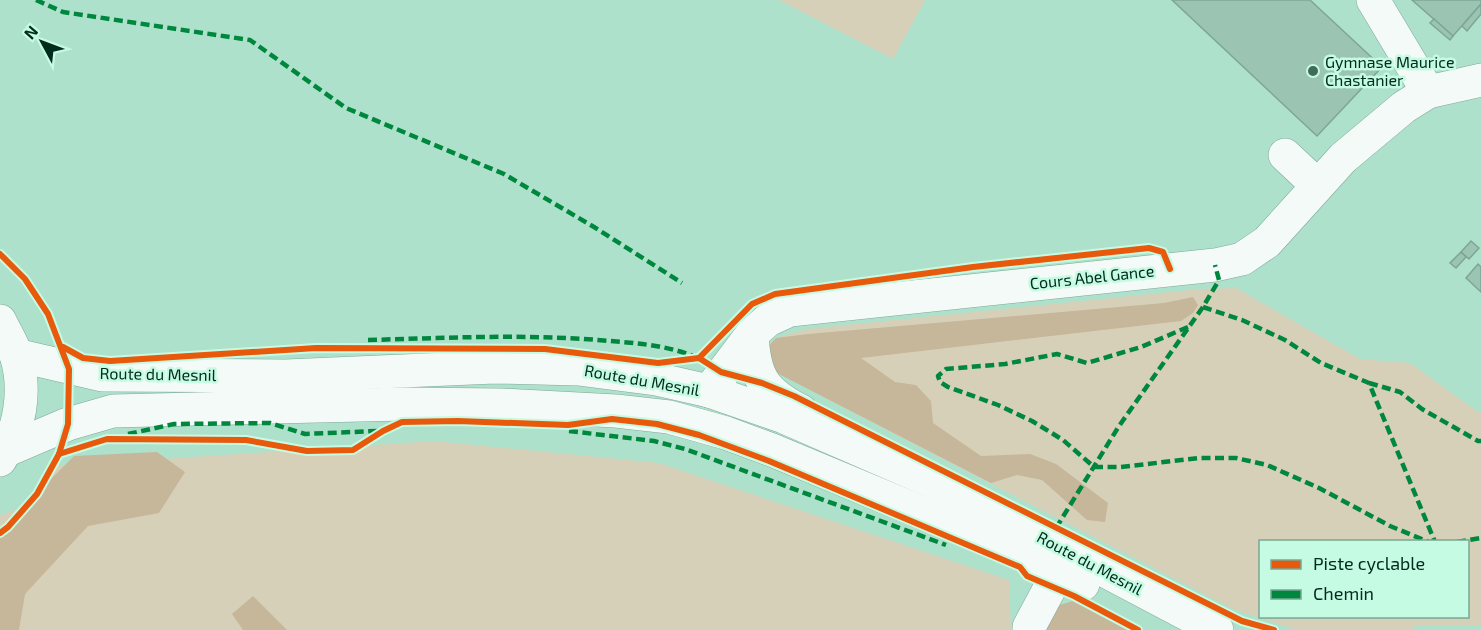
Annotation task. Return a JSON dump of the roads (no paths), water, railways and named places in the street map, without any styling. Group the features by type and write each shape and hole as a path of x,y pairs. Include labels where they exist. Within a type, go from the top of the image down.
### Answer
{"street":[{"path":"1373,0 1428,92"},
{"name":"Cours Abel Gance","path":"709,391 752,334 768,320 790,309 1215,265 1242,259 1267,242 1343,158 1404,107 1428,92 1481,80"},
{"path":"1285,155 1317,185"},
{"path":"0,321 16,355 21,379 21,404 16,428 3,455"},
{"path":"752,334 753,360 762,383 789,405 855,437 952,490"},
{"name":"Route du Mesnil","path":"16,355 102,375 286,376 495,367 578,369 656,379 709,391 784,417 952,490 1217,630"},
{"path":"501,405 617,394 683,402 709,391 726,433"},
{"name":"Route du Mesnil","path":"3,455 68,424 112,411 405,404 501,405 616,411 669,417 726,433 772,450 1059,571 1174,630"},
{"name":"Route du Mesnil","path":"1028,629 1059,571"}],"place":[{"name":"Gymnase Maurice Chastanier","path":"1313,71"}]}
